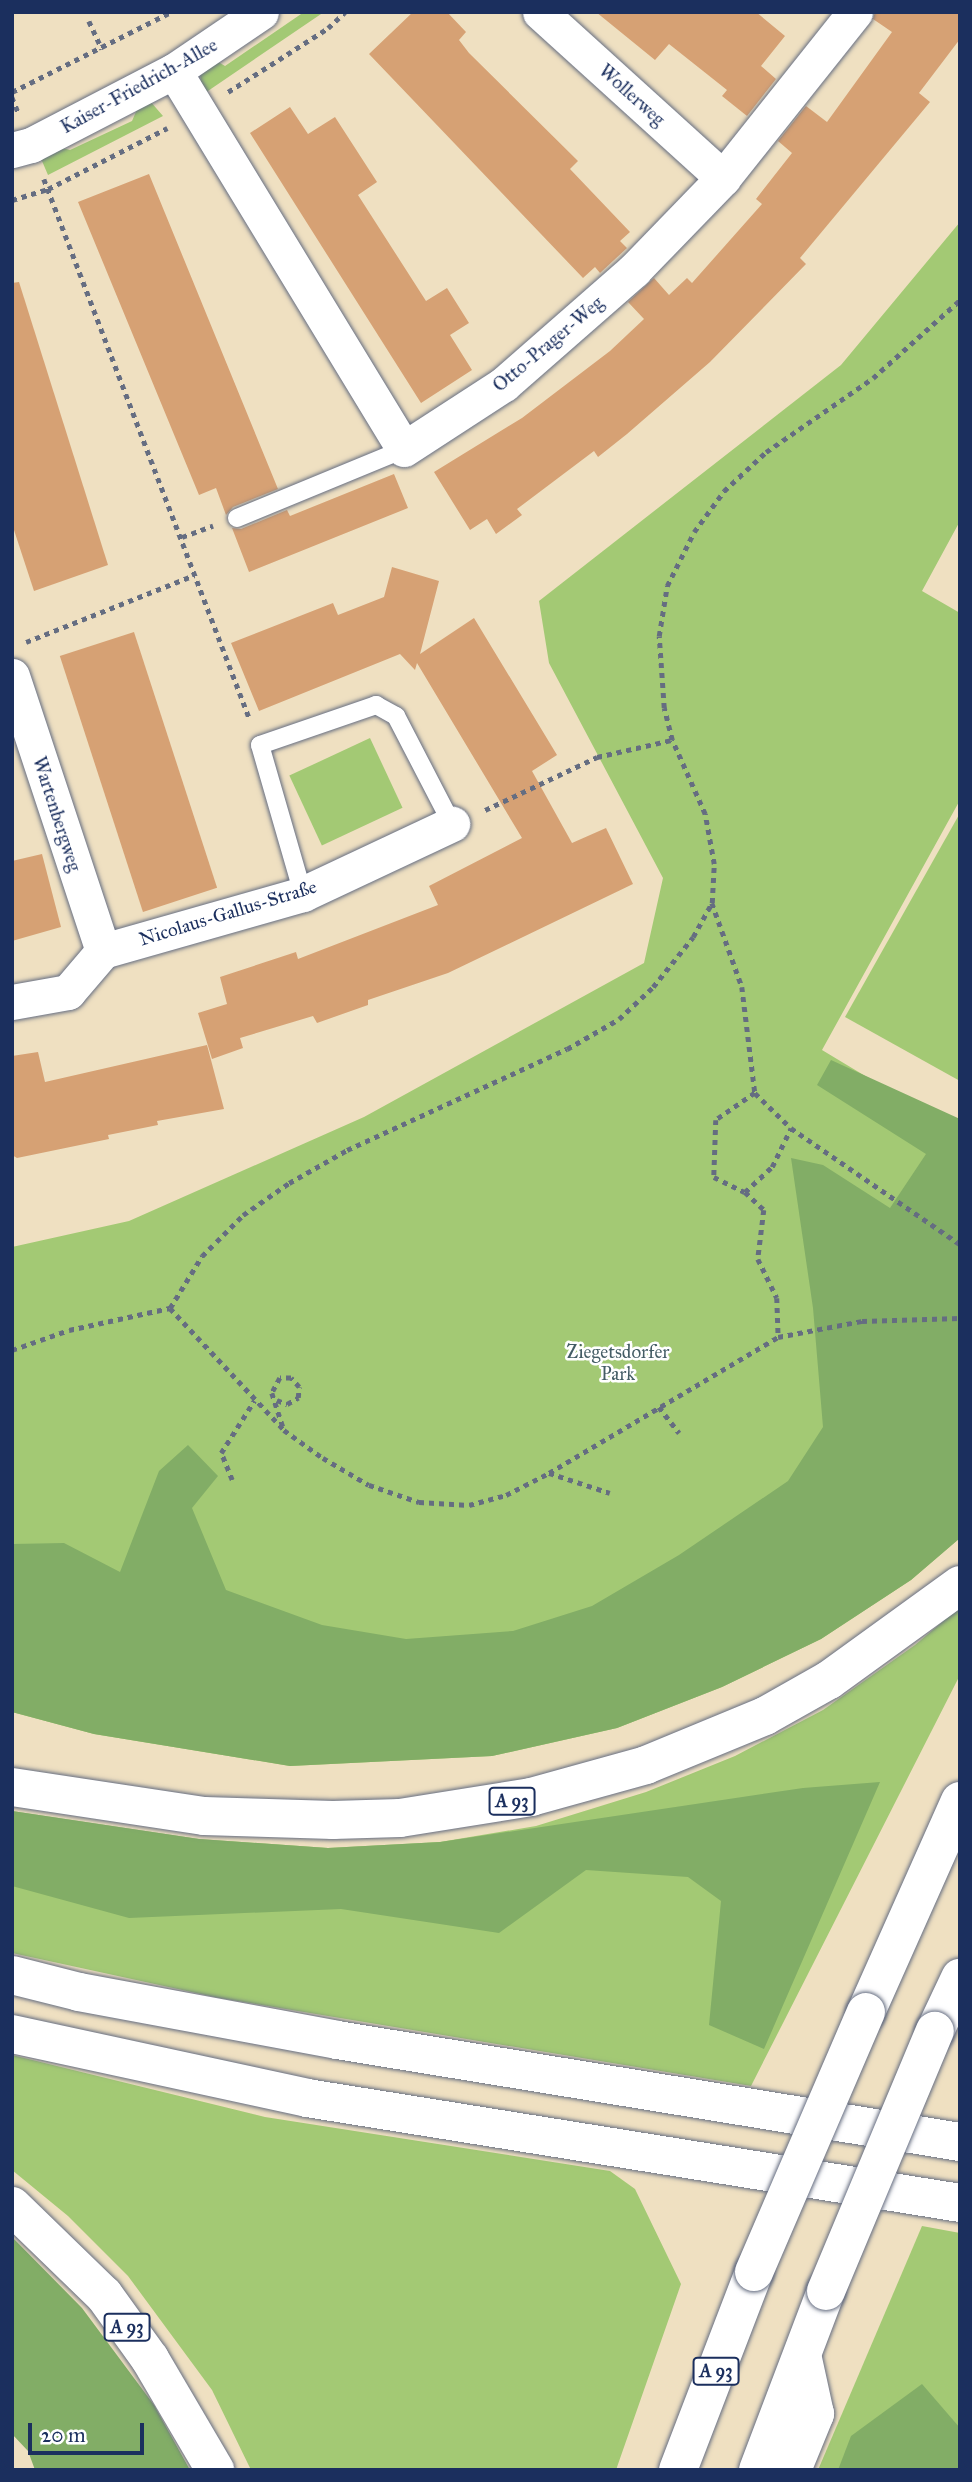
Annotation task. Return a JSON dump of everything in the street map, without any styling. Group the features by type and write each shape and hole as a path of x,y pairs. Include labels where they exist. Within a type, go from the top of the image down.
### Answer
{"highway":[{"name":"A 93","path":"12,1787 204,1816 333,1820 400,1818 531,1797 646,1765 765,1716 829,1680 960,1585"},
{"name":"A 93","path":"678,2470 754,2272 960,1801"},
{"path":"12,1975 79,1993 337,2040 960,2142"},
{"path":"758,2470 803,2359 826,2291 935,2031 960,1978"},
{"path":"12,2034 307,2098 960,2203"},
{"name":"A 93","path":"12,2206 104,2295 150,2359 215,2470"},
{"path":"792,2470 815,2414 803,2359"}],"street":[{"name":"Kaiser-Friedrich-Allee","path":"22,147 174,71 261,12"},
{"name":"Wollerweg","path":"540,12 723,178"},
{"name":"Otto-Prager-Weg","path":"404,449 504,384 634,270 723,178 804,82 855,12"},
{"path":"174,71 404,449"},
{"name":"Wartenbergweg","path":"12,676 103,951"},
{"name":"Nicolaus-Gallus-Straße","path":"103,951 303,894 452,824"},
{"path":"12,1002 68,992 103,951"}],"lane":[{"path":"237,518 404,449"},
{"path":"303,894 260,745 376,705 396,716 452,824"}],"path":[{"path":"12,92 102,49 170,12"},
{"path":"89,21 102,49"},
{"path":"22,147 260,745"},
{"path":"960,300 873,378 766,452 724,491 694,532 667,586 659,636 664,708 672,740 705,814 713,864 712,903 742,987 755,1093 792,1128 960,1244"},
{"path":"12,648 194,575"},
{"path":"452,824 597,757 672,740"},
{"path":"12,1350 69,1330 170,1308 202,1256 243,1215 289,1183 347,1150 567,1049 619,1019 653,987 693,937 712,903"},
{"path":"755,1093 716,1120 712,1138 715,1177 746,1192 764,1210 758,1259 777,1298 778,1336"},
{"path":"746,1192 772,1167 792,1128"},
{"path":"777,1298 785,1297"},
{"path":"170,1308 254,1401 284,1430 369,1485 419,1502 469,1505 506,1495 549,1473 778,1336 862,1321 960,1318"},
{"path":"277,1400 287,1404 298,1398 299,1387 291,1378 274,1383 277,1400 284,1430"},
{"path":"232,1480 221,1452 254,1401"},
{"path":"659,1407 679,1433"},
{"path":"549,1473 610,1493"}],"green space":[{"path":"304,12 324,12 202,95 200,72 215,60 225,66"},
{"path":"150,101 163,116 48,175 39,154 55,146 70,150 132,121 138,107"},
{"name":"Ziegetsdorfer Park","path":"960,222 960,521 922,591 960,613 960,800 822,1050 960,1133 960,1538 911,1580 821,1639 722,1687 617,1728 492,1756 290,1766 94,1734 12,1712 12,1247 129,1221 364,1117 644,963 663,878 549,663 539,601 841,365"},
{"path":"370,738 403,808 322,845 289,776"},
{"path":"960,813 960,1081 845,1017"},
{"path":"831,1060 960,1119 960,1538 911,1580 821,1639 722,1687 617,1728 492,1756 290,1766 94,1734 12,1712 12,1544 64,1543 120,1572 159,1471 188,1445 218,1476 192,1508 226,1590 322,1625 406,1639 513,1631 592,1606 679,1555 788,1481 823,1427 813,1308 791,1158 823,1165 890,1208 926,1154 817,1085"},
{"path":"960,1607 960,1675 751,2086 219,1998 12,1953 12,1811 199,1839 328,1848 440,1842 536,1826 646,1792 735,1756 823,1710 915,1645"},
{"path":"880,1782 764,2049 709,2025 721,1901 688,1877 586,1870 499,1933 341,1909 129,1918 12,1886 12,1811 199,1839 328,1848 440,1842 803,1788"},
{"path":"12,2055 265,2117 610,2171 635,2189 681,2284 616,2470 251,2470 212,2390 128,2276 68,2216 12,2170"},
{"path":"922,2226 960,2233 960,2470 818,2470"},
{"path":"12,2237 82,2308 154,2405 190,2470 35,2470 28,2451 12,2434"},
{"path":"922,2384 960,2428 960,2470 838,2470 851,2436"}],"building":[{"path":"413,12 447,12 466,32 459,40 469,53 578,161 570,169 630,232 620,241 627,248 600,273 595,267 583,278 369,54"},
{"path":"596,12 756,12 785,36 761,66 776,79 747,116 722,96 727,90 669,44 655,60"},
{"path":"875,12 960,12 960,39 919,93 930,102 800,258 806,264 710,362 598,457 594,451 517,509 522,515 496,534 487,519 470,530 434,472 522,418 610,351 644,319 628,302 654,278 669,295 687,278 692,283 762,204 756,199 792,153 778,141 806,106 827,122 892,32 873,19"},
{"path":"290,107 308,134 335,117 377,182 358,195 426,301 447,288 469,323 450,335 472,370 421,403 250,133"},
{"path":"149,174 278,489 233,507 226,515 216,488 199,495 78,202"},
{"path":"19,282 108,565 34,591 12,524 12,283"},
{"path":"394,474 408,508 249,572 232,528 241,529 287,510 290,516"},
{"path":"392,567 439,581 420,654 474,618 557,755 532,771 572,843 606,828 633,884 448,973 368,1000 368,1005 317,1023 313,1016 240,1038 243,1048 212,1059 198,1013 227,1004 220,977 296,952 298,959 438,905 429,886 522,838 417,663 415,670 400,654 259,711 231,643 333,603 338,615 384,597"},
{"path":"134,632 217,888 143,912 60,656"},
{"path":"42,854 61,927 12,941 12,861"},
{"path":"207,1045 224,1109 157,1121 158,1125 108,1135 109,1139 17,1158 12,1155 12,1056 38,1052 45,1082"}]}
